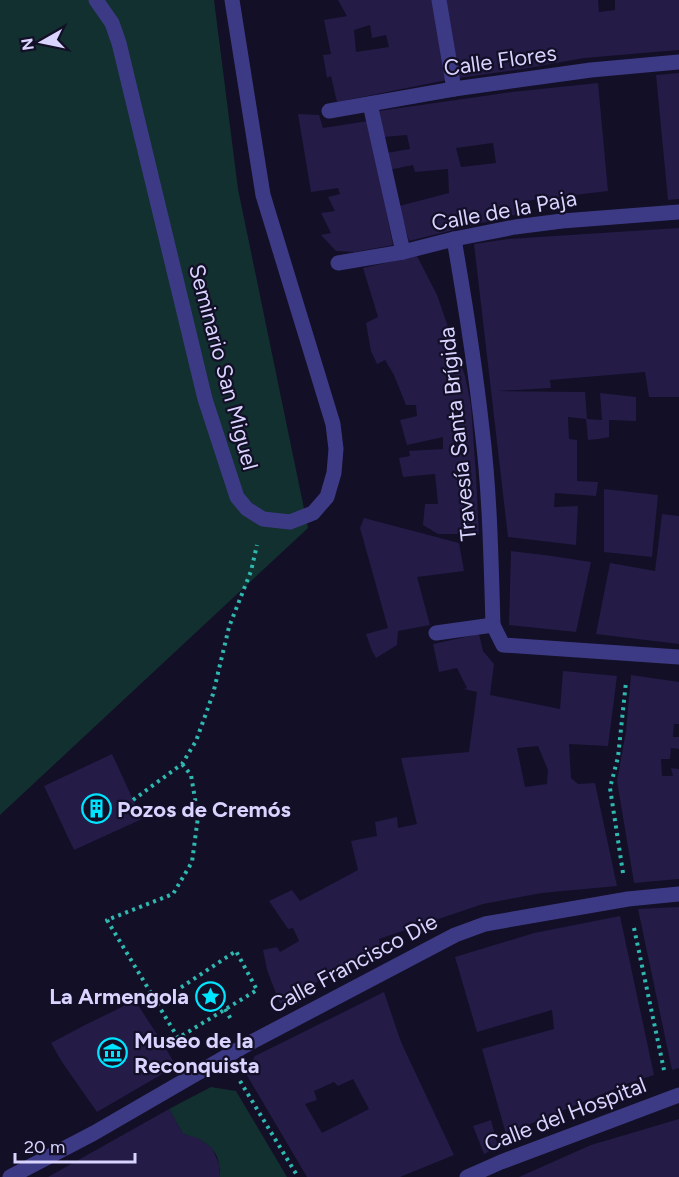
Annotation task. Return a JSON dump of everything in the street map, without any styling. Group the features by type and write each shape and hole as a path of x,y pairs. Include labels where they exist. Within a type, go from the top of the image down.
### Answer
{"street":[{"name":"Seminario San Miguel","path":"96,0 112,23 119,43 208,410 237,497 248,509 263,519"},
{"path":"232,0 262,195 333,424 336,448 334,473 327,497 314,513 290,522 263,519"},
{"path":"439,0 454,89"},
{"name":"Calle Flores","path":"329,111 454,89 591,70 679,62"},
{"path":"370,104 403,252"},
{"name":"Calle de la Paja","path":"338,263 403,252 454,239 515,228 562,221 679,212"},
{"name":"Travesía Santa Brígida","path":"454,239 471,335 483,431 490,528 493,625"},
{"path":"436,633 493,625 503,645 679,657"},
{"name":"Calle Francisco Die","path":"10,1177 94,1133 246,1045 455,935 485,924 628,899 679,894"},
{"name":"Calle del Hospital","path":"467,1177 674,1097"}],"path":[{"path":"134,800 182,764 196,741 213,694 229,627 251,571 263,519"},
{"path":"628,655 618,756 610,788 628,899 674,1097"},
{"path":"156,1004 236,951 257,990 178,1038 156,1004 106,920 173,894 192,862 198,817 191,775 182,764"},
{"path":"226,1057 298,1177"}],"green space":[{"path":"0,0 214,0 238,189 308,528 0,815"},
{"path":"211,1087 236,1091 287,1177 219,1177 220,1168 215,1153 205,1143 183,1134 169,1109"}],"building":[{"path":"338,0 434,0 447,80 337,102 331,76 327,78 323,55 331,54 324,20 347,16","holes":["370,25 372,38 386,35 389,47 356,52 354,30"]},
{"path":"445,0 598,0 599,12 615,10 615,0 679,0 679,50 584,58 459,78"},
{"path":"679,73 679,199 668,200 656,75"},
{"path":"598,83 608,191 525,201 526,212 409,241 399,206 449,193 448,169 415,172 413,165 389,170 386,153 410,149 407,135 384,137 379,111 512,92","holes":["493,143 496,163 461,167 456,148"]},
{"path":"298,114 319,115 323,128 368,121 393,245 355,252 336,251 321,235 331,233 321,213 335,211 328,197 340,194 338,188 311,192"},
{"path":"679,228 679,397 649,397 645,372 550,380 551,388 497,391 585,392 587,419 602,420 600,393 636,397 636,421 609,420 609,437 588,440 586,419 568,417 569,439 577,440 577,481 598,482 596,496 555,493 554,507 578,506 576,545 508,537 474,244 508,239"},
{"path":"417,256 437,295 465,376 471,405 479,534 438,534 423,525 425,504 438,504 435,474 403,477 399,458 410,456 409,451 443,449 443,437 407,445 400,420 417,416 416,405 406,405 394,375 385,360 377,364 371,351 366,323 378,317 363,268"},
{"path":"604,489 658,495 652,557 604,552"},
{"path":"662,514 679,516 679,644 596,634 610,563 655,571"},
{"path":"364,518 459,543 464,571 417,577 430,625 398,631 397,645 376,658 366,634 388,628 360,528"},
{"path":"511,551 591,562 576,632 509,625"},
{"path":"479,634 483,651 494,664 490,695 560,709 563,671 617,676 608,746 569,744 571,778 578,784 595,783 617,886 542,893 483,904 379,939 380,945 280,1004 267,970 263,950 277,947 280,952 299,941 293,928 288,929 269,901 292,890 300,901 358,870 351,841 377,836 375,822 397,817 398,828 417,824 401,758 469,752 477,692 464,689 467,688 457,668 439,672 433,644","holes":["538,746 548,770 547,784 525,787 517,748"]},
{"path":"631,675 679,682 679,724 674,724 673,737 679,737 679,749 671,748 670,759 661,759 662,776 673,776 671,768 679,769 679,879 634,883 617,781 626,731"},
{"name":"Pozos de Cremós","path":"112,754 142,819 74,850 44,786"},
{"path":"679,907 679,1068 672,1070 638,909"},
{"path":"620,916 654,1075 629,1083 506,1134 482,1049 554,1029 552,1010 477,1032 455,957 534,933"},
{"path":"384,992 401,1042 454,1155 400,1177 307,1177 245,1072 255,1056","holes":["353,1079 369,1109 322,1133 305,1104 317,1100 314,1091 334,1082 338,1086"]},
{"name":"Museo de la Reconquista","path":"134,999 176,1066 97,1112 51,1043"},
{"path":"169,1109 183,1134 198,1138 212,1148 219,1165 219,1177 48,1177"},
{"path":"679,1119 679,1177 519,1177 591,1145"},
{"path":"491,1120 498,1147 484,1154 473,1126"}],"place":[{"name":"Pozos de Cremós","path":"96,809"},
{"name":"La Armengola","path":"210,996"},
{"name":"Museo de la Reconquista","path":"113,1053"}]}
